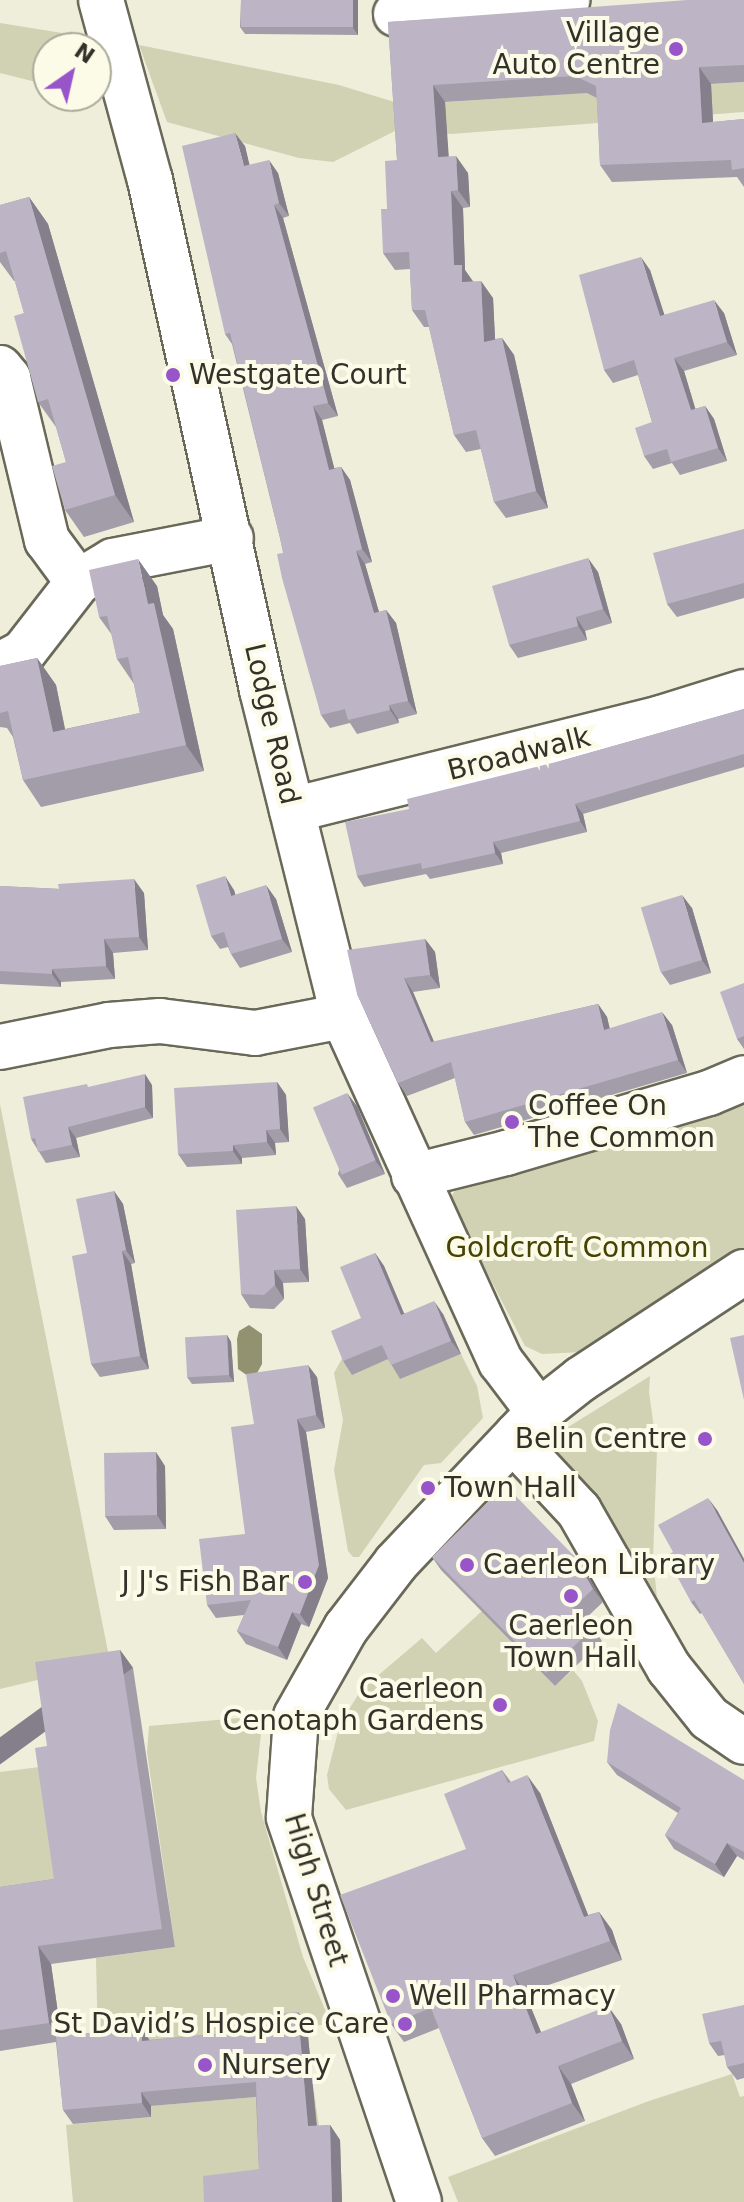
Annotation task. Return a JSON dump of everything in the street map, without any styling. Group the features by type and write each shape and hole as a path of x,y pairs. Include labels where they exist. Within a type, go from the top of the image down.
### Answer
{"street":[{"name":"Lodge Road","path":"101,0 153,195 231,538 262,690 343,1016 528,1424 524,1452 579,1511 669,1668 709,1718 744,1742"},
{"path":"396,14 567,0"},
{"path":"0,368 8,378 47,540 78,582"},
{"path":"0,665 23,653 78,582 113,561 231,538"},
{"name":"Broadwalk","path":"292,810 661,718 744,692"},
{"path":"0,1047 109,1025 160,1021 255,1033 343,1016"},
{"path":"414,1176 709,1093 744,1078"},
{"path":"528,1424 581,1379 744,1272"},
{"name":"High Street","path":"419,2202 289,1817 296,1716 346,1628 396,1563 528,1424"}],"green space":[{"path":"0,23 56,32 32,32 32,81 0,73"},
{"path":"139,45 339,85 404,105 744,82 744,112 451,134 397,130 333,162 299,158 167,122"},
{"name":"Goldcroft Common","path":"744,1096 744,1249 582,1352 542,1354 525,1346 449,1199 455,1191 686,1118"},
{"path":"0,1104 109,1657 83,1669 0,1689"},
{"path":"461,1354 477,1386 483,1418 441,1463 424,1465 359,1557 353,1557 348,1551 334,1470 343,1420 334,1373 344,1355 392,1358 401,1378"},
{"path":"650,1376 649,1392 657,1450 653,1559 657,1598 654,1601 551,1458 552,1446 565,1429"},
{"path":"482,1611 555,1686 573,1670 582,1681 598,1721 594,1741 346,1810 329,1789 327,1775 340,1724 361,1690 422,1638 436,1653"},
{"path":"263,1716 256,1778 261,1812 303,1957 331,2024 98,2047 96,1958 175,1947 147,1752 149,1726"},
{"path":"48,1766 67,1897 0,1907 0,1772"},
{"path":"732,2074 740,2097 744,2096 744,2202 458,2202 448,2177 649,2101"},
{"path":"314,2092 321,2140 269,2183 214,2202 73,2202 66,2125 151,2117 151,2106"}],"shaded area":[{"path":"249,1325 262,1334 262,1364 256,1375 248,1376 238,1369 237,1339 239,1331"}],"building":[{"path":"241,0 353,0 353,27 241,27"},
{"path":"687,0 744,0 744,65 699,67 702,123 744,119 744,168 732,170 731,160 600,165 596,86 575,76 433,85 438,157 456,156 458,190 451,191 454,265 462,265 462,282 481,281 484,342 502,338 536,491 494,502 476,430 454,435 425,310 412,310 409,252 383,253 381,209 387,209 385,161 397,160 388,22"},
{"path":"235,133 244,166 269,160 279,203 274,205 328,403 313,406 329,470 341,467 362,549 356,551 374,613 386,610 408,701 389,705 390,710 348,720 345,709 321,715 282,578 277,554 283,553 280,538 230,333 225,334 182,146"},
{"path":"29,197 115,495 65,510 52,466 66,462 48,399 38,402 14,316 24,313 6,251 0,253 0,205"},
{"path":"641,257 660,316 714,300 727,342 674,358 691,410 705,406 718,448 671,462 667,449 644,456 635,428 652,422 634,360 604,370 579,275"},
{"path":"744,529 744,583 667,604 653,553"},
{"path":"588,558 603,609 576,617 578,626 509,645 492,586"},
{"path":"138,559 148,604 154,603 186,745 23,780 8,711 0,713 0,666 37,658 53,732 140,713 128,657 117,659 107,616 99,617 89,570"},
{"path":"744,709 744,754 575,804 580,821 493,842 495,853 422,869 421,863 357,876 345,822 409,809 407,799 564,760"},
{"path":"225,876 231,896 266,885 282,939 231,954 224,932 211,936 196,885"},
{"path":"134,879 139,937 104,939 106,966 52,969 52,974 0,971 0,886 59,889 58,884"},
{"path":"682,895 702,960 661,973 641,908"},
{"path":"425,939 430,975 404,978 431,1042 598,1004 604,1030 662,1012 678,1060 465,1122 451,1062 398,1083 357,994 347,950"},
{"path":"744,983 744,1036 737,1039 720,992"},
{"path":"145,1074 145,1107 68,1127 72,1145 38,1152 35,1138 31,1139 23,1097"},
{"path":"277,1082 280,1129 266,1130 267,1142 233,1145 233,1151 178,1154 174,1088"},
{"path":"347,1093 376,1160 341,1175 313,1107"},
{"path":"114,1191 126,1250 122,1251 140,1356 91,1364 72,1256 87,1253 76,1199"},
{"path":"296,1206 300,1269 274,1270 275,1285 264,1295 241,1294 236,1210"},
{"path":"375,1253 401,1315 434,1301 451,1341 391,1365 382,1345 343,1361 331,1331 361,1318 340,1267"},
{"path":"227,1335 229,1375 187,1377 185,1337"},
{"path":"744,1335 744,1400 730,1338"},
{"path":"308,1365 316,1415 297,1419 319,1565 300,1614 292,1612 278,1647 237,1631 251,1600 207,1605 199,1539 245,1534 231,1427 254,1424 246,1374"},
{"path":"156,1452 157,1515 105,1516 104,1453"},
{"path":"505,1485 575,1557 593,1589 573,1608 593,1628 546,1673 432,1557"},
{"path":"708,1498 744,1563 744,1684 694,1600 691,1602 666,1556 673,1552 658,1525"},
{"path":"120,1650 162,1929 38,1946 49,2023 0,2030 0,1887 54,1879 35,1748 47,1746 35,1662"},
{"path":"618,1703 744,1780 744,1852 727,1843 715,1864 665,1835 681,1808 607,1762 610,1730"},
{"path":"502,1770 508,1783 527,1775 584,1917 599,1912 610,1941 513,1975 536,2034 608,2006 622,2041 558,2066 572,2103 482,2138 431,2008 391,2024 340,1895 466,1849 444,1794"},
{"path":"744,2005 744,2063 727,2067 721,2041 709,2043 702,2014"},
{"path":"298,2012 308,2126 330,2125 332,2202 204,2202 203,2176 259,2169 256,2082 141,2092 142,2103 63,2110 56,2036 141,2028 142,2041 260,2030 258,2015"}],"place":[{"name":"Village Auto Centre","path":"676,49"},
{"name":"Westgate Court","path":"173,375"},
{"name":"Coffee On The Common","path":"512,1122"},
{"name":"Belin Centre","path":"705,1439"},
{"name":"Town Hall","path":"428,1488"},
{"name":"Caerleon Library","path":"467,1565"},
{"name":"J J's Fish Bar","path":"305,1582"},
{"name":"Caerleon Town Hall","path":"571,1596"},
{"name":"Caerleon Cenotaph Gardens","path":"500,1705"},
{"name":"Well Pharmacy","path":"393,1996"},
{"name":"St David’s Hospice Care","path":"405,2024"},
{"name":"Nursery","path":"205,2065"}]}
